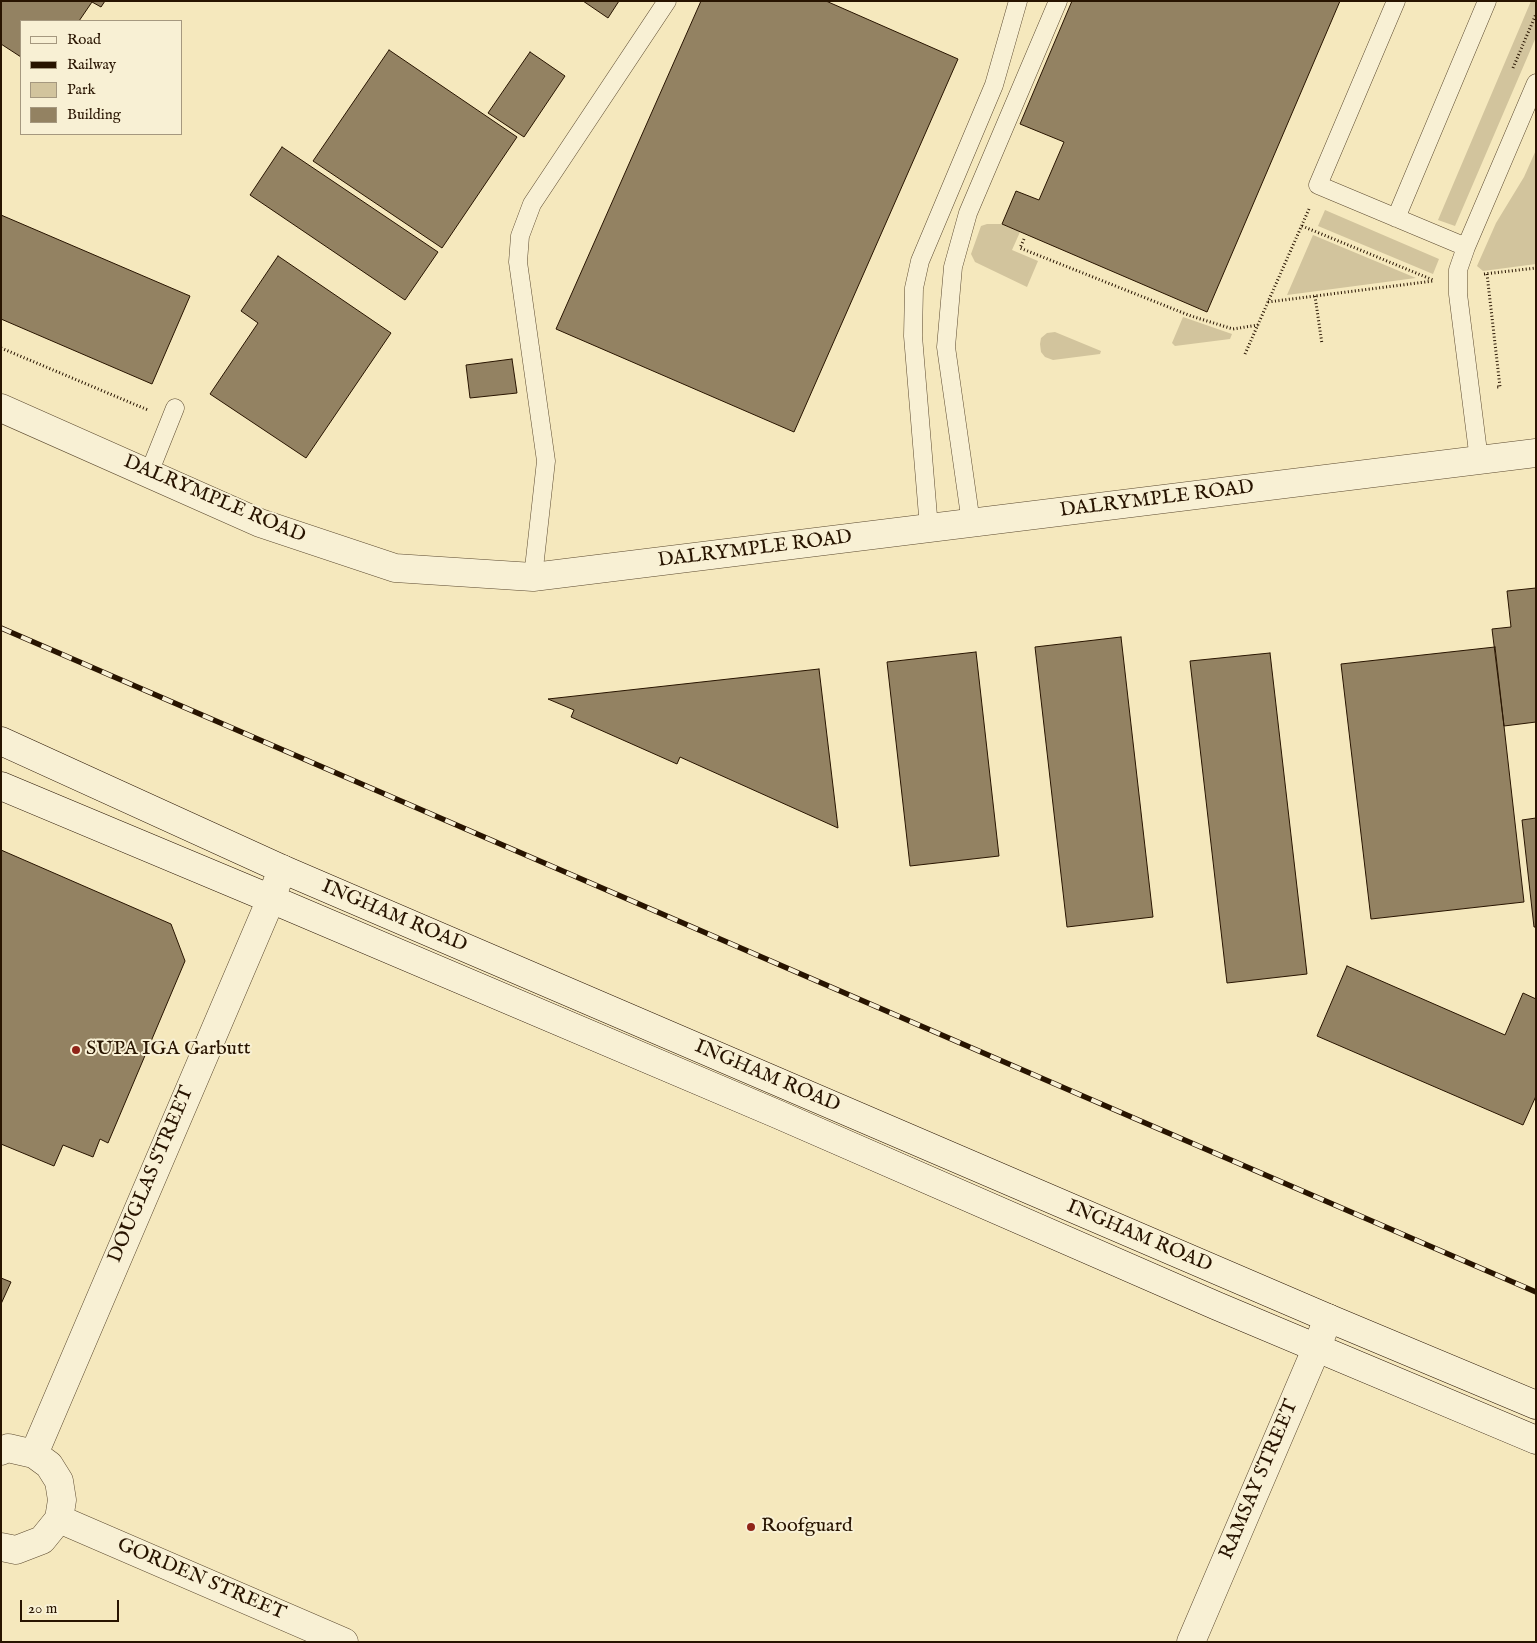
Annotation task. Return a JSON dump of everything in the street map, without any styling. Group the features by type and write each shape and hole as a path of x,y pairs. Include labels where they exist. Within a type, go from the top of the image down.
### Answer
{"main road":[{"name":"DALRYMPLE ROAD","path":"1,408 260,523 395,568 533,577 1536,453"},
{"name":"INGHAM ROAD","path":"1,741 282,869 1328,1318 1536,1405"},
{"name":"INGHAM ROAD","path":"1,786 768,1110 1217,1306 1536,1440"},
{"name":"DOUGLAS STREET","path":"34,1454 271,899 282,869"},
{"name":"RAMSAY STREET","path":"1191,1642 1328,1318"},
{"path":"1,1451 8,1448 34,1454 49,1465 59,1481 62,1500 58,1519 42,1540 16,1550 1,1547"},
{"name":"GORDEN STREET","path":"58,1519 344,1642"}],"lane":[{"path":"533,577 546,461 518,262 520,236 532,204 667,1"},
{"path":"929,528 913,336 914,288 920,261 994,85 1018,1"},
{"path":"971,523 946,347 953,267 968,213 1058,1"},
{"path":"1396,1 1318,185 1466,247"},
{"path":"1396,218 1487,1"},
{"path":"1479,460 1458,294 1458,270 1536,83"},
{"path":"149,473 173,413"}],"path":[{"path":"1245,354 1302,226 1318,185"},
{"path":"1302,226 1434,281"},
{"path":"1024,238 1020,248 1191,316 1233,330 1258,325"},
{"path":"1268,302 1536,268"},
{"path":"1315,296 1322,344"},
{"path":"1,348 173,413"}],"green space":[{"path":"1531,1 1536,1 1536,37 1455,226 1438,220"},
{"path":"1536,150 1536,264 1483,271 1477,266 1496,223 1524,177"},
{"path":"1325,210 1439,259 1433,274 1318,226"},
{"path":"1002,224 1020,232 1012,250 1038,261 1027,287 975,262 971,254 981,226"},
{"path":"1313,235 1416,278 1287,295"},
{"path":"1183,317 1232,334 1230,339 1175,346 1172,343"},
{"path":"1055,332 1101,351 1100,354 1053,360 1045,357 1041,352 1041,338 1047,333"}],"building":[{"path":"1,1 105,1 101,7 92,2 80,20 20,20 20,56 1,44"},
{"path":"583,1 619,1 608,18"},
{"path":"701,1 826,1 958,59 794,432 556,329"},
{"path":"1072,1 1340,1 1207,312 1002,224 1016,191 1039,200 1064,142 1020,124"},
{"path":"389,50 517,137 442,248 313,161"},
{"path":"530,52 565,76 524,137 488,113"},
{"path":"282,147 438,252 405,300 250,195"},
{"path":"1,215 190,296 152,384 1,319"},
{"path":"278,256 391,333 306,458 210,394 258,323 241,311"},
{"path":"512,359 517,393 470,398 466,365"},
{"path":"1536,588 1536,722 1504,726 1492,629 1511,627 1507,591"},
{"path":"1121,637 1153,917 1067,927 1035,647"},
{"path":"1495,647 1524,902 1371,919 1341,664"},
{"path":"976,652 999,856 910,866 887,662"},
{"path":"1270,653 1307,974 1227,983 1190,661"},
{"path":"819,669 838,828 680,757 677,764 571,717 574,710 548,699"},
{"path":"1536,818 1536,927 1534,927 1522,820"},
{"path":"1,850 171,924 185,961 108,1143 100,1139 93,1157 63,1145 54,1166 1,1144"},
{"path":"1347,966 1505,1035 1523,993 1536,999 1536,1096 1523,1125 1317,1036"},
{"path":"1,1278 11,1282 1,1304"}],"railway":[{"path":"1,628 1536,1292"}],"place":[{"name":"SUPA IGA Garbutt","path":"76,1050"},
{"name":"Roofguard","path":"751,1527"}]}
